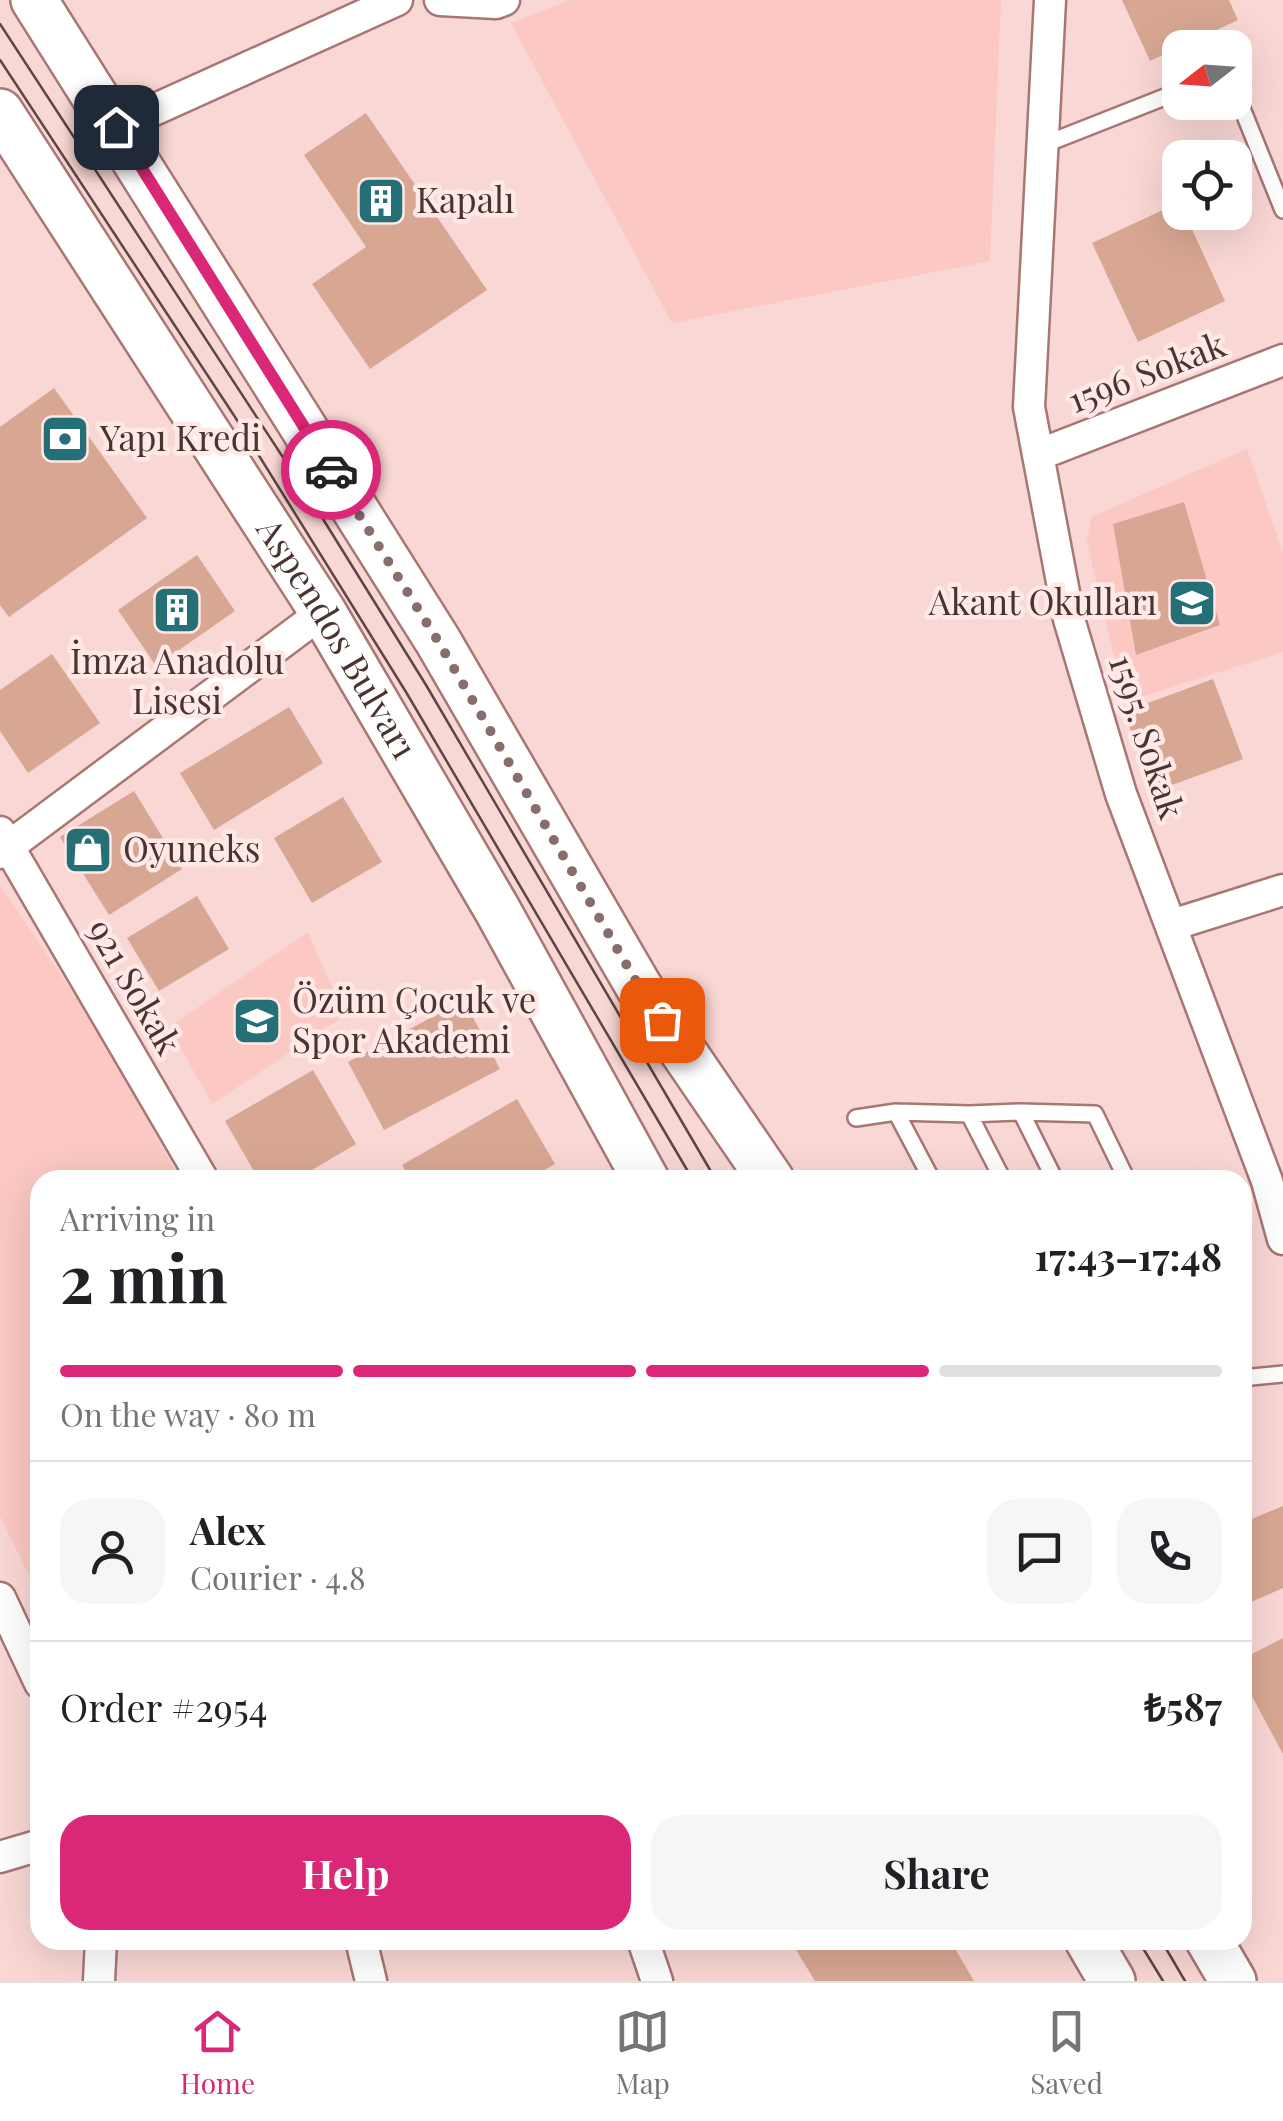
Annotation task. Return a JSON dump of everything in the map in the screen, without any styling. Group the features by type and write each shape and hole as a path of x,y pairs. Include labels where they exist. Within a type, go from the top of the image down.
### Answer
{"main road":[{"path":"34,0 438,641 640,988 764,1170"},
{"name":"Aspendos Bulvarı","path":"0,112 323,612 498,911 640,1170"},
{"path":"1094,1950 1112,1981"},
{"path":"1215,1950 1232,1981"}],"street":[{"path":"116,127 397,0"},
{"path":"440,0 504,0"},
{"name":"1595. Sokak","path":"1050,0 1029,407 1038,455 1069,619 1121,794 1267,1181 1283,1239"},
{"name":"1596 Sokak","path":"1038,455 1283,360"},
{"path":"3,844 323,612"},
{"name":"921 Sokak","path":"3,844 197,1170"},
{"path":"1172,925 1283,890"},
{"path":"0,1598 30,1662"},
{"path":"0,1857 30,1848"},
{"path":"99,1981 101,1950"},
{"path":"364,1950 372,1981"},
{"path":"646,1950 657,1981"}],"lane":[{"path":"1043,144 1162,98"},
{"path":"1247,120 1283,210"},
{"path":"856,1118 896,1112 1095,1114 1122,1170"},
{"path":"896,1112 927,1170"},
{"path":"1021,1112 1050,1170"},
{"path":"970,1114 998,1170"},
{"path":"1252,1377 1283,1374"}],"shaded area":[{"path":"570,0 1001,0 990,261 672,323 511,23"},
{"name":"Akant Okulları","path":"1247,449 1283,553 1283,652 1125,702 1087,542 1091,517"},
{"path":"0,885 100,1033 175,1170 30,1170 30,1578 0,1516"},
{"name":"Özüm Çocuk ve Spor Akademi","path":"308,932 344,1016 212,1104 169,1027"}],"building":[{"path":"1122,0 1229,0 1238,20 1217,30 1162,30 1162,55 1150,61"},
{"name":"Kapalı","path":"366,113 487,290 370,369 312,284 366,247 304,155"},
{"path":"1162,210 1162,230 1192,230 1225,301 1138,342 1092,243"},
{"path":"54,388 147,518 9,617 0,605 0,427"},
{"path":"1184,502 1220,625 1136,655 1113,524"},
{"name":"İmza Anadolu Lisesi","path":"197,555 235,611 156,666 118,610"},
{"path":"52,654 100,723 28,773 0,731 0,690"},
{"path":"1213,679 1243,759 1153,792 1124,712"},
{"path":"289,707 323,763 214,830 180,773"},
{"path":"134,791 182,869 109,915 60,837"},
{"path":"343,797 382,862 312,903 274,838"},
{"path":"197,896 229,949 159,991 127,938"},
{"path":"464,1000 500,1069 384,1130 348,1062"},
{"path":"313,1070 356,1144 312,1170 253,1170 225,1121"},
{"path":"517,1099 555,1164 545,1170 405,1170 402,1165"},
{"path":"1283,1506 1283,1588 1252,1602 1252,1519"},
{"path":"1283,1638 1283,1754 1252,1697 1252,1654"},
{"path":"796,1950 956,1950 974,1981 815,1981"}],"tram line":[{"path":"0,24 318,511 426,685 710,1170"},
{"path":"0,60 235,417 406,692 687,1170"},
{"path":"1144,1950 1163,1981"},
{"path":"1167,1950 1185,1981"}],"way so far":[{"path":"331,470 438,641 662,1020"}],"place":[{"name":"Kapalı","path":"381,201"},
{"name":"Yapı Kredi","path":"65,439"},
{"name":"Akant Okulları","path":"1192,603"},
{"name":"İmza Anadolu Lisesi","path":"177,610"},
{"name":"Oyuneks","path":"88,850"},
{"name":"Özüm Çocuk ve Spor Akademi","path":"257,1021"}],"route":[{"path":"116,127 331,470"}]}
